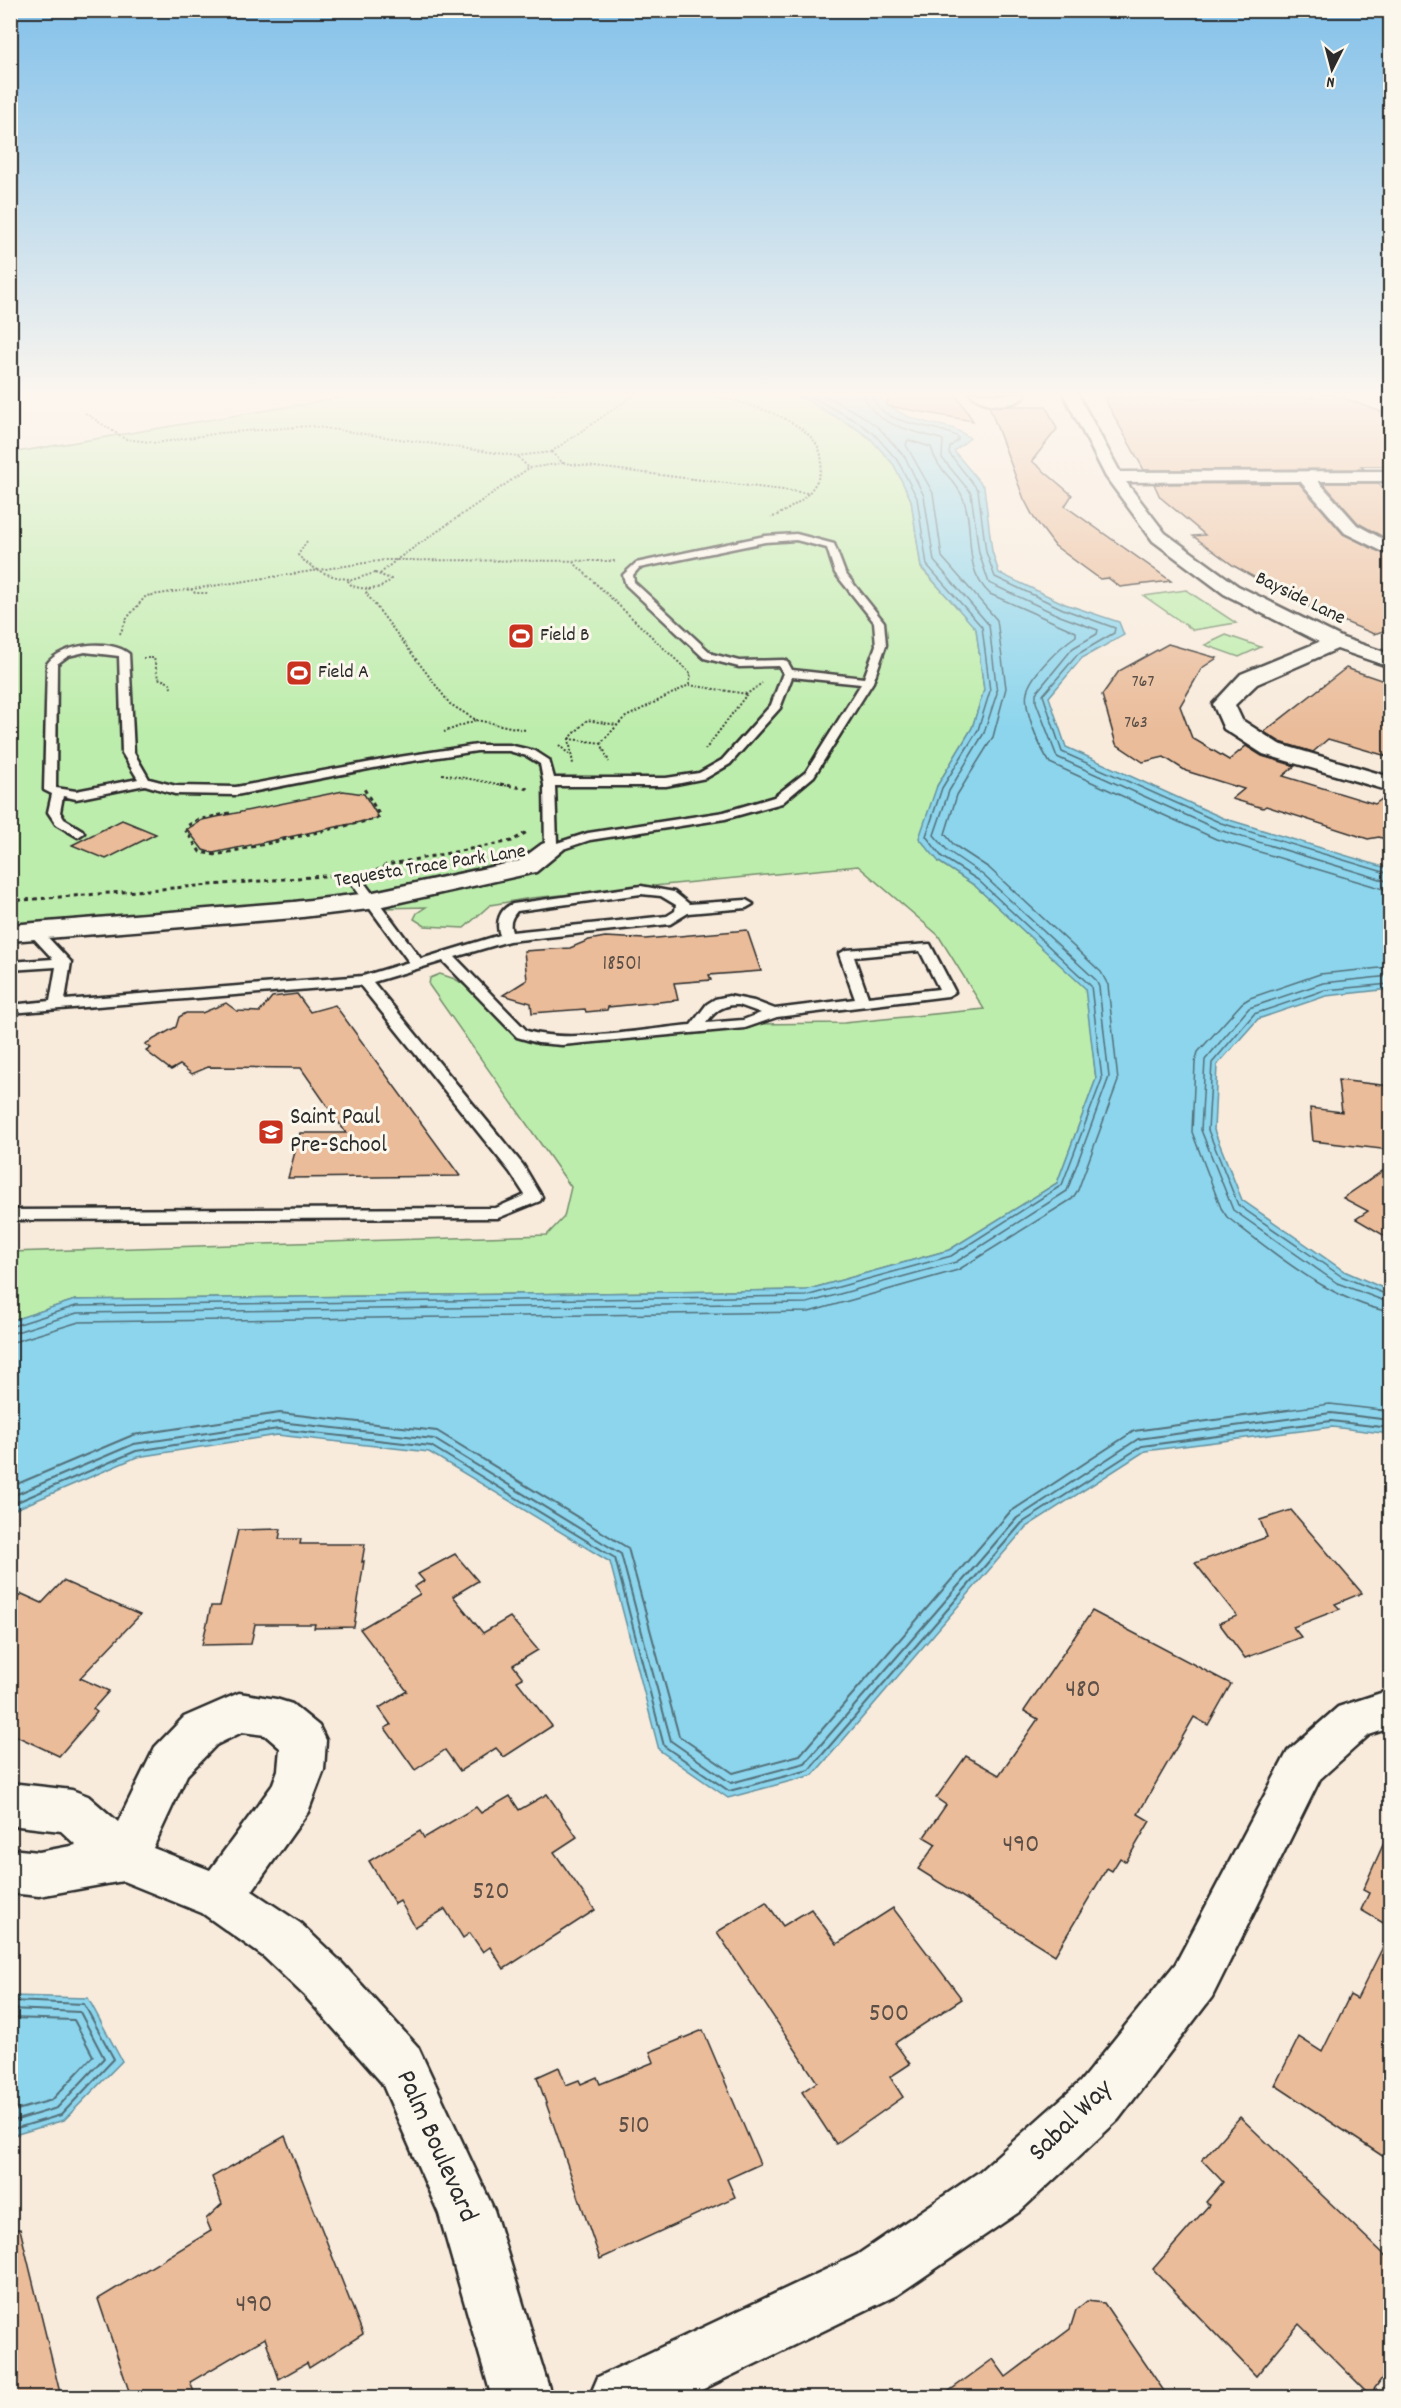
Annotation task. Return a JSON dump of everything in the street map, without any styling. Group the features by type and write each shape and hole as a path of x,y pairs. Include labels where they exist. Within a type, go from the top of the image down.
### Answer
{"street":[{"name":"Bayside Lane","path":"1135,505 1159,537 1231,590 1336,642 1390,661"},
{"path":"1330,505 1351,529 1390,550"},
{"path":"1336,642 1249,679 1224,704 1232,724 1272,749 1390,784"},
{"name":"Tequesta Trace Park Lane","path":"10,910 527,867 551,849"},
{"name":"Tequesta Trace Park Lane","path":"22,932 294,910 358,882"},
{"name":"Sabal Way","path":"620,2397 877,2275 999,2192 1099,2101 1194,1980 1304,1765 1354,1721 1390,1709"},
{"path":"10,1871 39,1874 124,1859 171,1761 200,1731 238,1712 276,1718 303,1740 301,1770 292,1797 219,1897"},
{"name":"Palm Boulevard","path":"10,1804 72,1811 124,1859 219,1897 282,1940 323,1979 400,2065 466,2210 522,2397"}],"lane":[{"path":"145,781 128,753 124,654 112,648 68,652 56,657 52,664 50,790 59,792 76,795 145,781 175,790 236,791 399,760 477,748 509,748 531,753 545,762 551,782 548,831 551,849 588,837 725,815 778,800 810,774 868,682 881,645 879,622 840,573 831,546 796,537 765,539 636,566 628,575 629,583 708,656 739,664 783,663 788,673 776,706 726,762 702,776 666,782 551,782"},
{"path":"788,673 868,682"},
{"path":"59,792 53,802 53,813 60,823 78,833"},
{"path":"358,882 418,964"},
{"path":"10,1009 364,980 508,936 670,920 681,913 683,904 676,897 658,891 641,890 513,908 503,921 502,927 508,936"},
{"path":"682,909 746,904"},
{"path":"22,932 64,962"},
{"path":"446,956 522,1034 538,1039 562,1041 745,1024 774,1013 948,992 925,947 846,954 863,1002"},
{"path":"10,966 64,962"},
{"path":"57,1005 64,962"},
{"path":"10,1215 498,1213 534,1197 517,1169 364,980"},
{"path":"695,1029 705,1011 714,1004 724,1001 748,1003 774,1013"}],"path":[{"path":"380,574 396,560 475,505"},
{"path":"768,519 790,510 795,505"},
{"path":"307,541 298,555 315,570 350,579 360,575 380,574 389,577 390,582 370,589 352,586 348,581 350,579"},
{"path":"119,637 127,618 146,596 292,573 396,560 615,561"},
{"path":"573,561 691,674 689,685"},
{"path":"292,573 296,578"},
{"path":"191,589 195,593 209,593"},
{"path":"370,589 366,593 450,704 476,720 435,737"},
{"path":"140,658 154,658 158,678 170,683 171,688"},
{"path":"702,753 747,694 762,683 771,682"},
{"path":"601,743 624,718 689,685 747,694"},
{"path":"569,739 587,720 618,725"},
{"path":"569,739 601,743"},
{"path":"569,739 573,772"},
{"path":"601,743 610,764"},
{"path":"441,774 532,790"},
{"path":"240,811 197,820 187,826 186,831 200,852 216,855 376,819 380,816 363,785"},
{"path":"10,901 358,882 386,865 512,840 529,831"}],"green space":[{"path":"11,505 912,505 921,568 976,628 984,690 972,728 937,786 939,862 974,885 1086,988 1096,1079 1057,1183 949,1250 806,1290 75,1300 11,1321 10,1252 547,1235 564,1217 571,1187 429,985 430,978 440,974 455,979 484,997 522,1034 562,1041 745,1024 844,1023 984,1009 938,935 858,866 531,898 490,905 464,928 425,926 414,919 417,913 426,907 294,910 11,933"},
{"path":"1186,590 1236,623 1193,630 1144,596"},
{"path":"1226,635 1261,647 1239,657 1205,645"}],"water":[{"path":"912,505 986,505 992,551 999,573 1065,604 1119,622 1124,635 1082,658 1049,697 1066,747 1223,818 1390,869 1390,989 1326,996 1258,1019 1217,1065 1214,1130 1242,1200 1344,1271 1390,1291 1390,1434 1332,1427 1145,1451 1026,1527 813,1775 728,1798 659,1750 610,1562 429,1452 277,1435 137,1457 11,1511 10,1321 75,1300 806,1290 949,1250 1057,1183 1096,1079 1085,988 974,885 939,862 919,838 937,786 972,728 984,690 976,629 921,567"},
{"path":"11,1996 88,1998 122,2061 64,2120 11,2136"}],"building":[{"path":"1027,505 1065,505 1171,581 1120,587 1108,578 1100,579 1055,546"},
{"path":"1170,505 1318,505 1343,534 1390,557 1390,629 1374,634 1302,604 1234,566 1193,536 1205,535"},
{"path":"1343,505 1390,505 1390,541 1358,523"},
{"path":"1168,644 1217,658 1202,668 1180,706 1192,738 1229,760 1246,746 1262,756 1295,766 1283,776 1375,804 1390,793 1390,841 1379,837 1368,839 1266,806 1263,808 1232,799 1244,789 1186,771 1164,757 1143,762 1116,744 1102,695 1119,671"},
{"path":"1346,668 1390,683 1390,757 1328,739 1313,752 1280,742 1264,732"},
{"path":"343,791 364,794 379,818 213,853 203,850 187,829 202,820"},
{"path":"122,820 156,834 106,859 72,845"},
{"path":"747,930 761,971 709,975 711,980 674,983 678,1000 608,1007 607,1010 586,1012 585,1009 532,1013 531,1003 503,995 527,980 524,951 570,948 589,940 605,937 645,939"},
{"path":"297,994 310,1012 335,1005 460,1176 288,1178 300,1133 346,1133 301,1068 208,1067 192,1074 180,1065 171,1070 146,1051 151,1048 145,1044 176,1027 179,1017 186,1013 202,1013 226,1003 237,1011 260,1012 272,997"},
{"path":"1338,1080 1390,1086 1390,1150 1313,1141 1310,1108 1342,1112"},
{"path":"1390,1166 1390,1239 1356,1219 1368,1211 1343,1198"},
{"path":"1291,1510 1362,1593 1335,1604 1340,1609 1293,1627 1301,1637 1245,1658 1219,1623 1237,1616 1195,1563 1267,1537 1260,1520"},
{"path":"281,1529 279,1539 301,1539 300,1544 365,1544 354,1627 314,1628 315,1624 255,1624 251,1644 202,1645 211,1606 220,1606 238,1530"},
{"path":"455,1554 478,1581 453,1596 483,1633 510,1617 538,1650 513,1665 523,1678 517,1681 552,1726 504,1757 496,1748 460,1771 445,1750 415,1770 385,1728 391,1725 379,1708 407,1691 360,1629 420,1594 414,1587 424,1581 418,1574"},
{"path":"63,1581 140,1615 80,1678 109,1691 93,1709 97,1712 59,1756 10,1733 10,1606 22,1594 42,1603"},
{"path":"1092,1611 1231,1684 1208,1725 1194,1717 1138,1814 1150,1821 1126,1862 1120,1858 1112,1871 1107,1868 1055,1955 918,1869 936,1844 924,1837 946,1805 936,1798 966,1756 999,1775 1038,1719 1024,1711"},
{"path":"547,1794 577,1837 554,1852 595,1910 504,1969 490,1947 483,1952 470,1933 463,1938 445,1909 415,1927 400,1901 395,1904 369,1861 420,1831 424,1838 476,1807 481,1813 510,1796 519,1810"},
{"path":"1390,1829 1390,1927 1361,1910 1369,1893 1363,1890"},
{"path":"766,1902 783,1926 811,1909 837,1944 893,1908 962,1999 895,2043 910,2064 890,2077 903,2097 836,2144 802,2092 817,2082 717,1932"},
{"path":"1390,1933 1390,2161 1275,2085 1299,2037 1322,2052 1350,1995 1357,1999"},
{"path":"703,2030 760,2164 727,2179 735,2197 600,2259 537,2077 559,2067 566,2085 579,2080 581,2084 597,2077 600,2084 654,2062 650,2052"},
{"path":"1240,2117 1390,2260 1390,2367 1370,2395 1299,2324 1256,2376 1153,2269 1209,2205 1206,2202 1223,2182 1202,2160"},
{"path":"285,2136 363,2334 309,2368 307,2363 279,2379 265,2338 190,2382 196,2397 131,2397 98,2299 211,2231 206,2219 222,2204 212,2177"},
{"path":"20,2229 61,2397 10,2397 10,2230"},
{"path":"1087,2301 1104,2303 1168,2397 941,2397 993,2359 1006,2377 1070,2329 1076,2310"}],"place":[{"name":"Field B","path":"521,636"},
{"name":"Field A","path":"299,673"},
{"name":"Saint Paul Pre-School","path":"271,1132"}]}
